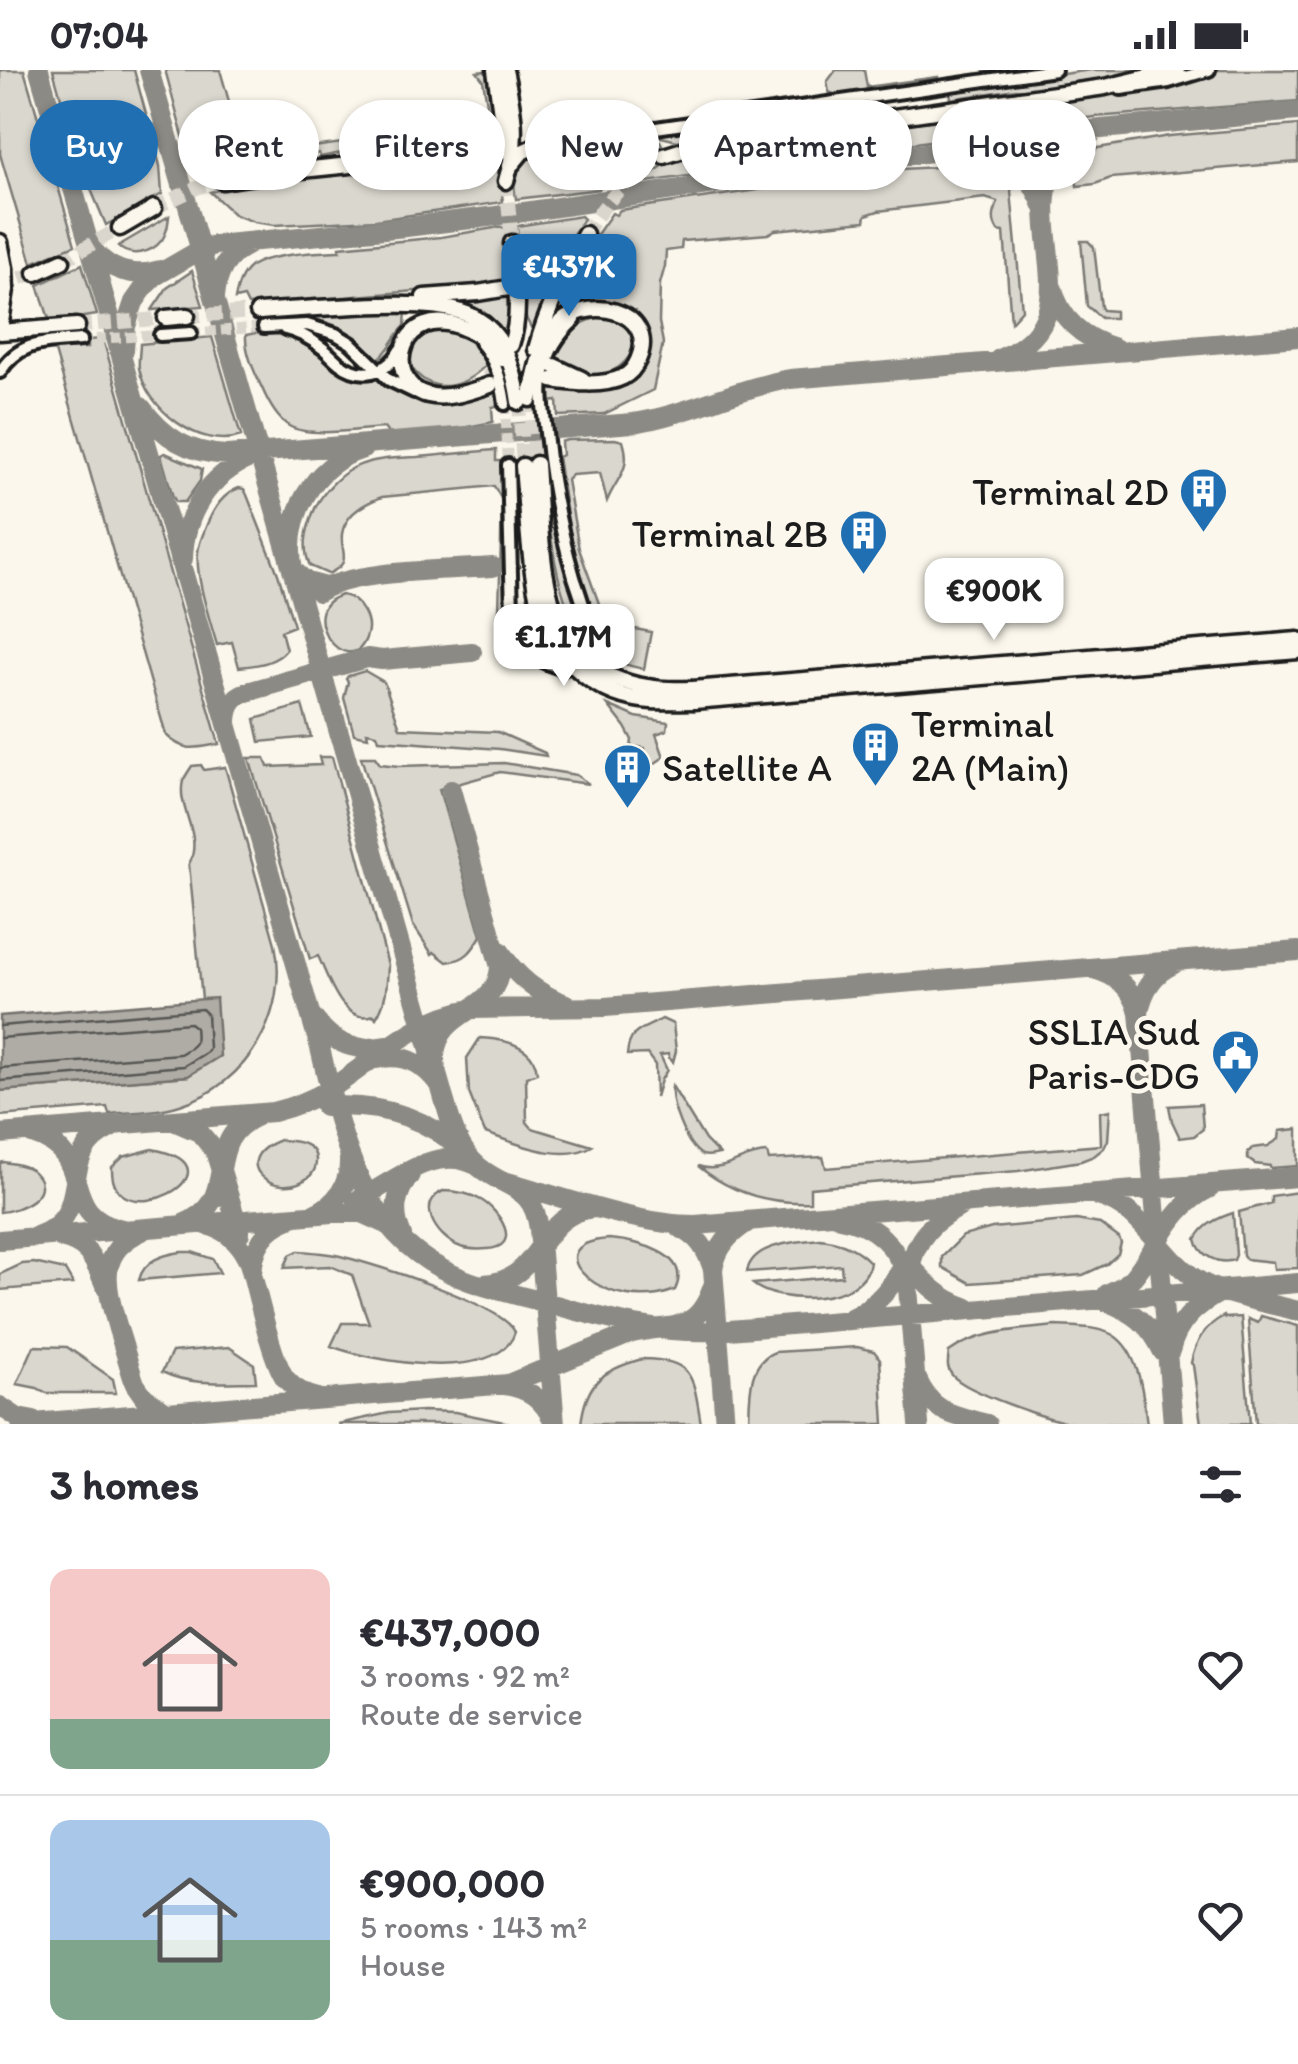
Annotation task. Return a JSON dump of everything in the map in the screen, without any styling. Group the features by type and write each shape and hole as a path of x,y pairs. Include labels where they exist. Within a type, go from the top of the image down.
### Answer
{"main road":[{"path":"495,70 511,146"},
{"path":"505,160 511,146 506,70"},
{"path":"664,156 702,144 1106,87 1177,70"},
{"path":"505,146 525,151"},
{"path":"120,228 154,208"},
{"path":"350,306 368,299 478,294 516,288 560,262 585,234 541,328 518,402"},
{"path":"0,242 6,289 1,328 78,333"},
{"path":"511,346 516,328 512,244"},
{"path":"36,273 62,261"},
{"path":"516,288 522,320 534,345"},
{"path":"258,312 437,305 462,311 495,335 505,349 512,364 518,402"},
{"path":"518,402 550,334 560,322 591,308 624,314 636,326 641,349 631,372 611,382 553,373"},
{"path":"166,318 187,316"},
{"path":"489,381 460,393 430,396 420,392 402,366 404,342 414,330 428,324 455,324 475,332 497,352 518,402"},
{"path":"522,465 557,622 571,645 594,666 620,681 654,688 693,689 1298,640"},
{"path":"522,465 532,572 546,628 560,651 582,674 632,699 694,701 1298,650"}],"street":[{"path":"659,128 1055,70"},
{"path":"1106,87 1121,89 1169,82 1209,70"},
{"path":"522,465 512,610 546,663 562,669 588,652 589,642 587,622 560,530 549,462 543,375 548,354 558,337 591,308"},
{"path":"404,342 394,361 379,372 357,372 340,364 307,337 264,327 306,325 336,334 351,343 379,372 402,387 430,396"},
{"path":"0,372 22,349 78,333"},
{"path":"160,335 191,333"}],"shaded area":[{"path":"0,70 24,70 33,100 30,190 59,190 75,245 32,263 0,154"},
{"path":"53,70 134,70 142,100 62,100"},
{"path":"165,70 220,70 229,100 178,100 178,116"},
{"path":"836,70 864,70 867,87 938,77 939,80 838,96 829,92 827,82"},
{"path":"1091,70 1146,72 951,99 950,90"},
{"path":"1218,70 1298,70 1298,101 1096,117 1096,100 1052,100 1117,94"},
{"path":"486,71 490,100 486,100 483,80 477,72"},
{"path":"932,117 932,141 912,143 912,120"},
{"path":"1298,125 1298,162 1111,178 1096,184 1098,148 1169,136"},
{"path":"679,128 679,141 659,136 659,131"},
{"path":"339,143 339,153 320,157 319,146"},
{"path":"158,159 162,194 106,225 91,190 158,190"},
{"path":"523,161 525,190 591,190 516,199 515,170"},
{"path":"679,161 679,177 659,180 659,168"},
{"path":"932,167 932,190 1011,190 1022,310 1011,322 1004,232 998,231 994,220 998,202 985,198 878,211 866,215 865,221 682,241 681,249 666,251 660,284 663,343 653,390 604,414 558,416 557,401 549,402 549,383 626,381 640,370 647,356 642,327 619,305 585,302 570,309 562,302 591,243 612,213 758,190 912,190 912,168"},
{"path":"339,171 339,190 501,190 503,202 376,220 274,225 235,215 210,192 319,190 319,174"},
{"path":"169,216 164,237 152,249 134,253 118,246"},
{"path":"581,216 584,219 557,256 521,276 517,226"},
{"path":"505,228 510,280 248,305 244,297 235,299 246,271 266,260"},
{"path":"1081,241 1094,247 1101,307 1115,311 1115,318 1101,318 1087,306"},
{"path":"569,259 536,337 526,318 524,287"},
{"path":"82,264 97,315 50,322 38,285"},
{"path":"192,271 203,306 152,310 167,288"},
{"path":"511,291 509,332 505,339 479,316 447,300"},
{"path":"406,310 405,326 376,361 341,328 294,315"},
{"path":"600,317 622,324 632,335 633,348 626,361 612,371 595,375 575,371 555,357 572,331"},
{"path":"443,329 469,341 488,363 450,386 430,383 411,367 417,340"},
{"path":"271,330 309,341 358,375 378,378 413,396 460,398 500,388 503,405 492,407 493,422 394,441 384,428 298,430 284,423 273,409 249,355 246,335"},
{"path":"212,337 241,436 209,437 177,423 152,398 139,368 140,344"},
{"path":"103,339 219,744 185,747 166,735 54,348 88,348 88,340"},
{"path":"567,440 623,441 626,459 607,501 600,473 572,475 567,480 579,549 605,620 593,618 572,546 558,457 562,455 561,442"},
{"path":"496,450 496,461 504,461 504,612 499,612 502,500 494,486 376,499 347,521 342,534 341,566 328,574 310,566 306,539 313,513 330,487 348,471 385,459"},
{"path":"165,453 202,469 200,481 185,502 176,502 173,497 161,455"},
{"path":"543,458 585,629 583,636 558,576"},
{"path":"239,488 247,495 294,626 281,631 286,650 281,655 264,663 239,667 232,642 217,645 204,598 198,552 214,511 224,497"},
{"path":"342,595 359,605 368,625 358,650 348,652 328,639 323,627 322,614 328,603"},
{"path":"624,627 651,632 644,669 620,662 601,642"},
{"path":"365,671 384,682 400,728 498,732 546,756 379,740 377,734 367,732 368,737 354,734 344,698 346,679"},
{"path":"302,705 311,737 260,742 255,719"},
{"path":"608,705 636,717 668,722 667,730 656,734 664,757 652,765 650,773 646,773 645,748 638,747 636,772 628,768 632,740"},
{"path":"319,757 332,757 388,965 387,986 376,1018 353,1014 345,1007 318,956 310,959 249,758 265,758 268,767 321,765"},
{"path":"361,757 375,757 380,764 399,766 504,763 576,775 589,784 500,772 439,789 481,936 468,954 447,962 432,954 413,925"},
{"path":"201,765 204,770 225,767 275,944 276,995 258,1042 226,1081 180,1105 109,1114 107,1107 0,1116 0,1091 188,1076 216,999 202,999 189,864 192,832 182,791 192,766"},
{"path":"662,1019 673,1024 676,1051 673,1062 669,1054 660,1055 667,1070 656,1097 655,1065 647,1054 627,1055 634,1035"},
{"path":"480,1038 516,1045 535,1063 537,1073 526,1077 527,1122 532,1128 592,1146 567,1153 553,1152 485,1133 469,1093 467,1058"},
{"path":"672,1086 705,1140 719,1154 702,1155 690,1143 676,1113"},
{"path":"1201,1104 1203,1129 1194,1136 1180,1138 1169,1106"},
{"path":"1110,1110 1104,1148 1081,1161 1018,1171 810,1188 810,1202 751,1195 698,1166 716,1168 767,1153 769,1160 823,1157 826,1168 1101,1145 1100,1112"},
{"path":"1298,1129 1298,1166 1271,1168 1248,1159 1253,1148 1268,1146 1279,1139 1280,1131"},
{"path":"280,1140 304,1144 313,1150 316,1164 310,1176 284,1185 262,1176 256,1168 257,1158"},
{"path":"152,1149 179,1158 188,1171 183,1183 169,1194 150,1200 131,1199 117,1189 112,1167 123,1157"},
{"path":"0,1163 32,1170 41,1188 24,1205 0,1212"},
{"path":"443,1191 467,1194 488,1205 505,1228 504,1242 498,1247 479,1249 449,1240 436,1227 430,1211 435,1197"},
{"path":"1298,1192 1298,1268 1274,1269 1273,1262 1246,1259 1239,1212 1271,1203 1271,1196"},
{"path":"1233,1213 1234,1260 1210,1257 1196,1239 1212,1222"},
{"path":"1076,1220 1100,1224 1121,1243 1118,1254 1107,1264 1083,1275 970,1283 942,1267 942,1257 963,1236 992,1228"},
{"path":"609,1239 646,1246 669,1258 678,1277 675,1290 649,1296 625,1295 586,1277 577,1265 576,1253 586,1244"},
{"path":"820,1239 847,1246 865,1257 870,1262 865,1276 838,1293 819,1297 782,1296 753,1284 842,1276 841,1265 747,1272 757,1255 766,1250"},
{"path":"298,1251 344,1257 437,1287 488,1310 515,1332 504,1348 485,1359 460,1364 402,1362 331,1346 342,1323 369,1323 352,1275 330,1266 284,1268 290,1255"},
{"path":"181,1252 213,1259 220,1273 139,1280 155,1260"},
{"path":"34,1263 65,1270 73,1284 0,1290 0,1274"},
{"path":"1224,1316 1241,1317 1250,1424 1201,1424 1191,1363 1202,1335"},
{"path":"1261,1316 1298,1326 1298,1424 1256,1424 1248,1319 1258,1323"},
{"path":"1056,1326 1100,1330 1122,1343 1139,1375 1147,1424 1076,1424 1048,1417 974,1389 949,1370 949,1352 973,1339"},
{"path":"34,1346 67,1347 113,1379 116,1393 47,1393 17,1384"},
{"path":"229,1347 254,1364 256,1382 196,1381 162,1372 172,1352"},
{"path":"857,1347 874,1351 880,1359 884,1424 749,1424 752,1382 766,1357 775,1352"},
{"path":"642,1359 672,1363 688,1374 701,1424 581,1424 592,1387 607,1373"},
{"path":"455,1412 514,1424 338,1424 389,1413"}],"water":[{"path":"216,998 220,1056 188,1076 0,1091 0,1016"}],"taxiway":[{"path":"39,70 346,1143 372,1202 414,1251 454,1275 492,1288 629,1324 693,1331 1298,1283"},
{"path":"149,70 436,1071"},
{"path":"124,350 134,302 146,285 155,276 215,245 496,216 1068,132 1298,111"},
{"path":"1035,190 1044,208"},
{"path":"999,359 1028,342 1044,321 1050,298 1047,190"},
{"path":"215,297 224,266 248,245"},
{"path":"93,250 123,271 160,270"},
{"path":"1053,289 1062,311 1076,328 1115,348"},
{"path":"141,407 178,442 200,451 227,455 633,423 790,379 1298,337"},
{"path":"326,587 307,582 293,570 291,551 297,513 305,496 329,467 363,449"},
{"path":"183,559 188,526 202,497 223,474 252,457"},
{"path":"319,592 377,575 493,567"},
{"path":"227,723 232,704 247,692 367,658 472,652"},
{"path":"451,790 500,967 489,994 457,1018 439,1039 436,1069 451,1123 465,1151 479,1167 525,1196 536,1214 555,1424"},
{"path":"500,951 528,984 566,1004"},
{"path":"0,1134 273,1112 330,1089 432,1021 471,1009 605,1007 1298,951"},
{"path":"1139,1012 1150,983 1174,964"},
{"path":"1093,969 1122,984 1139,1012 1173,1424"},
{"path":"315,1020 346,1045 386,1046"},
{"path":"376,1059 410,1060 437,1082"},
{"path":"325,1107 362,1107 398,1114 430,1128 461,1149"},
{"path":"183,1224 201,1214 212,1201 229,1140 239,1127 257,1116"},
{"path":"176,1122 199,1132 215,1151 240,1233"},
{"path":"37,1236 66,1214 83,1153 93,1139 111,1128"},
{"path":"32,1134 52,1143 65,1156 89,1211 101,1221 122,1229"},
{"path":"314,1214 340,1192 349,1159"},
{"path":"356,1201 429,1162 460,1159 476,1165"},
{"path":"402,1236 397,1204 410,1175"},
{"path":"507,1182 625,1215 695,1225 1298,1177"},
{"path":"1107,1294 1133,1277 1175,1216 1210,1188"},
{"path":"1098,1196 1126,1210 1180,1267 1204,1284 1298,1311"},
{"path":"484,1284 518,1272 561,1222 594,1208"},
{"path":"919,1424 908,1288 911,1262 928,1231 958,1208"},
{"path":"0,1240 333,1213 362,1213 384,1223"},
{"path":"840,1218 863,1225 883,1238 907,1278"},
{"path":"252,1273 262,1240 290,1219"},
{"path":"713,1269 725,1242 748,1222"},
{"path":"206,1225 227,1234 249,1263 285,1378 300,1391 318,1398"},
{"path":"678,1227 700,1243 713,1269 725,1424"},
{"path":"142,1231 116,1250 110,1261 108,1286 135,1384 144,1397 171,1415"},
{"path":"61,1238 85,1250 106,1287"},
{"path":"851,1318 877,1301 907,1261"},
{"path":"907,1262 940,1295 966,1307"},
{"path":"21,1424 508,1384 632,1333 692,1319 708,1299 714,1283"},
{"path":"1170,1351 1188,1316 1221,1292"},
{"path":"1105,1301 1140,1320 1163,1352"},
{"path":"917,1379 937,1406 987,1424"},
{"path":"504,1385 534,1396 554,1422"},
{"path":"0,1406 18,1418 34,1421"}],"tunnel":[{"path":"585,234 619,190 664,156"},
{"path":"506,181 512,243"},
{"path":"154,208 193,190"},
{"path":"62,261 120,228"},
{"path":"0,284 36,273"},
{"path":"187,316 258,312"},
{"path":"77,326 166,318"},
{"path":"191,333 264,327"},
{"path":"81,340 160,335"},
{"path":"487,377 504,359"},
{"path":"530,399 536,464"},
{"path":"519,402 523,466"},
{"path":"505,404 508,465"}],"place":[{"name":"Terminal 2D","path":"1204,534"},
{"name":"Terminal 2B","path":"863,576"},
{"name":"Terminal 2A (Main)","path":"876,788"},
{"name":"Satellite A","path":"627,810"},
{"name":"SSLIA Sud Paris-CDG","path":"1235,1096"}]}
